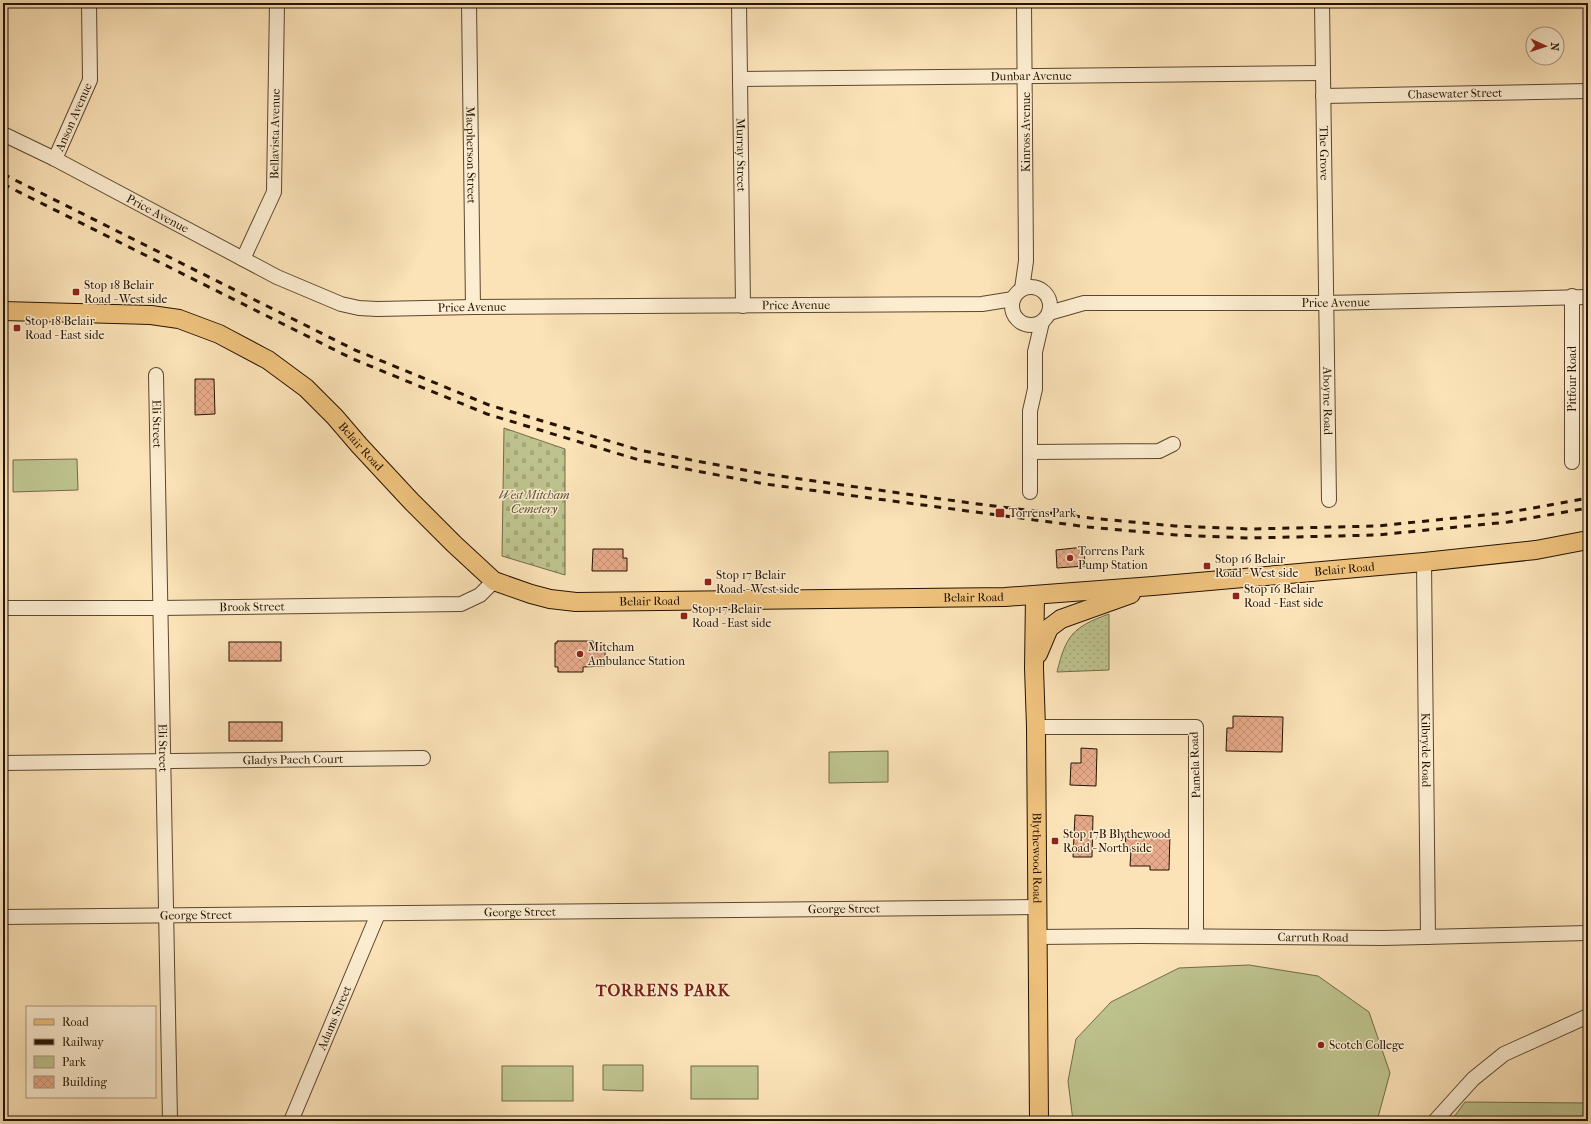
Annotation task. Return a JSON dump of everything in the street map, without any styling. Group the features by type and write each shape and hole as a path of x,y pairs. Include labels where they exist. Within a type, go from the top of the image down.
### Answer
{"main road":[{"name":"Belair Road","path":"3,311 130,314 179,319 219,334 268,360 306,388 335,416 359,445 411,501 494,581 550,599 576,602 1005,597 1153,586 1424,562 1536,550 1588,540"},
{"path":"1034,668 1040,646 1049,628 1061,619 1153,586"},
{"name":"Blythewood Road","path":"1035,595 1034,668 1036,727 1039,1121"}],"street":[{"name":"Anson Avenue","path":"55,159 90,80 89,3"},
{"name":"Bellavista Avenue","path":"243,259 274,192 277,3"},
{"name":"Macpherson Street","path":"469,3 473,307"},
{"name":"Murray Street","path":"739,3 743,306"},
{"name":"Kinross Avenue","path":"1024,3 1026,76 1026,296 1050,305 1046,317"},
{"name":"The Grove","path":"1322,3 1325,302"},
{"name":"Dunbar Avenue","path":"740,79 1322,73"},
{"name":"Chasewater Street","path":"1323,96 1588,91"},
{"name":"Price Avenue","path":"3,134 55,159 277,277 341,304 377,309 473,307 982,304 1026,296 1084,303 1325,302 1588,296"},
{"path":"1026,296 1016,318 1023,323 1035,352"},
{"name":"Pitfour Road","path":"1572,296 1572,462"},
{"name":"Aboyne Road","path":"1325,302 1329,500"},
{"name":"Price Avenue","path":"1023,323 1033,325 1046,317 1084,303"},
{"path":"1030,492 1030,411 1035,389 1035,352 1046,317"},
{"name":"Eli Street","path":"156,375 170,1121"},
{"path":"1030,452 1159,450 1173,444"},
{"name":"Kilbryde Road","path":"1424,562 1428,937"},
{"name":"Brook Street","path":"3,608 160,608 461,604 480,595 494,581"},
{"name":"Pamela Road","path":"1036,727 1196,727 1196,936"},
{"name":"Gladys Paech Court","path":"3,763 423,758"},
{"name":"George Street","path":"3,917 1037,907"},
{"name":"Adams Street","path":"291,1121 378,914"},
{"name":"Carruth Road","path":"1038,937 1196,936 1383,938 1588,933"},
{"path":"1435,1121 1473,1079 1504,1054 1588,1016"}],"green space":[{"name":"West Mitcham Cemetery","path":"504,428 565,449 565,575 502,556"},
{"path":"77,459 78,490 13,492 13,460"},
{"path":"1109,614 1109,670 1057,672 1064,649 1073,634 1087,623"},
{"path":"888,751 888,782 829,783 829,752"},
{"path":"1249,965 1318,976 1369,1012 1390,1073 1377,1121 1073,1121 1068,1081 1076,1039 1111,1002 1179,968"},
{"path":"603,1065 643,1065 643,1091 603,1090"},
{"path":"502,1066 573,1066 573,1101 502,1101"},
{"path":"691,1066 758,1066 758,1099 691,1099"},
{"path":"1465,1102 1588,1103 1588,1121 1451,1121"}],"building":[{"path":"195,379 214,379 215,414 195,415"},
{"name":"Torrens Park Pump Station","path":"1084,547 1085,566 1057,568 1056,550"},
{"path":"593,549 623,549 623,558 627,558 627,571 592,571"},
{"name":"Mitcham Ambulance Station","path":"557,641 593,641 593,643 605,643 605,666 583,667 583,672 558,672 558,667 555,667 555,643 557,643"},
{"path":"229,642 281,642 281,661 229,661"},
{"path":"1233,716 1283,717 1282,752 1226,751 1227,728 1233,728"},
{"path":"229,722 282,722 282,741 229,741"},
{"path":"1081,748 1097,749 1096,786 1070,785 1071,763 1081,763"},
{"path":"1075,815 1093,816 1092,857 1073,857"},
{"path":"1126,832 1170,834 1169,870 1150,870 1150,866 1130,866 1131,850 1125,850"}],"railway":[{"path":"3,174 355,350 489,405 639,450 765,474 970,503 1090,518 1175,526 1250,529 1377,526 1505,513 1588,498"},
{"path":"3,184 353,359 487,414 639,460 765,484 1088,527 1176,535 1249,538 1377,535 1508,522 1588,508"}],"place":[{"name":"Stop 18 Belair Road - West side","path":"76,292"},
{"name":"Stop 18 Belair Road - East side","path":"17,328"},
{"name":"Torrens Park","path":"1000,513"},
{"name":"Torrens Park Pump Station","path":"1070,558"},
{"name":"Stop 16 Belair Road - West side","path":"1207,566"},
{"name":"Stop 17 Belair Road - West side","path":"708,582"},
{"name":"Stop 16 Belair Road - East side","path":"1236,596"},
{"name":"Stop 17 Belair Road - East side","path":"684,616"},
{"name":"Mitcham Ambulance Station","path":"580,654"},
{"name":"Stop 17B Blythewood Road - North side","path":"1055,841"},
{"name":"Scotch College","path":"1321,1045"}],"district":[{"name":"TORRENS PARK","path":"663,990"}]}
